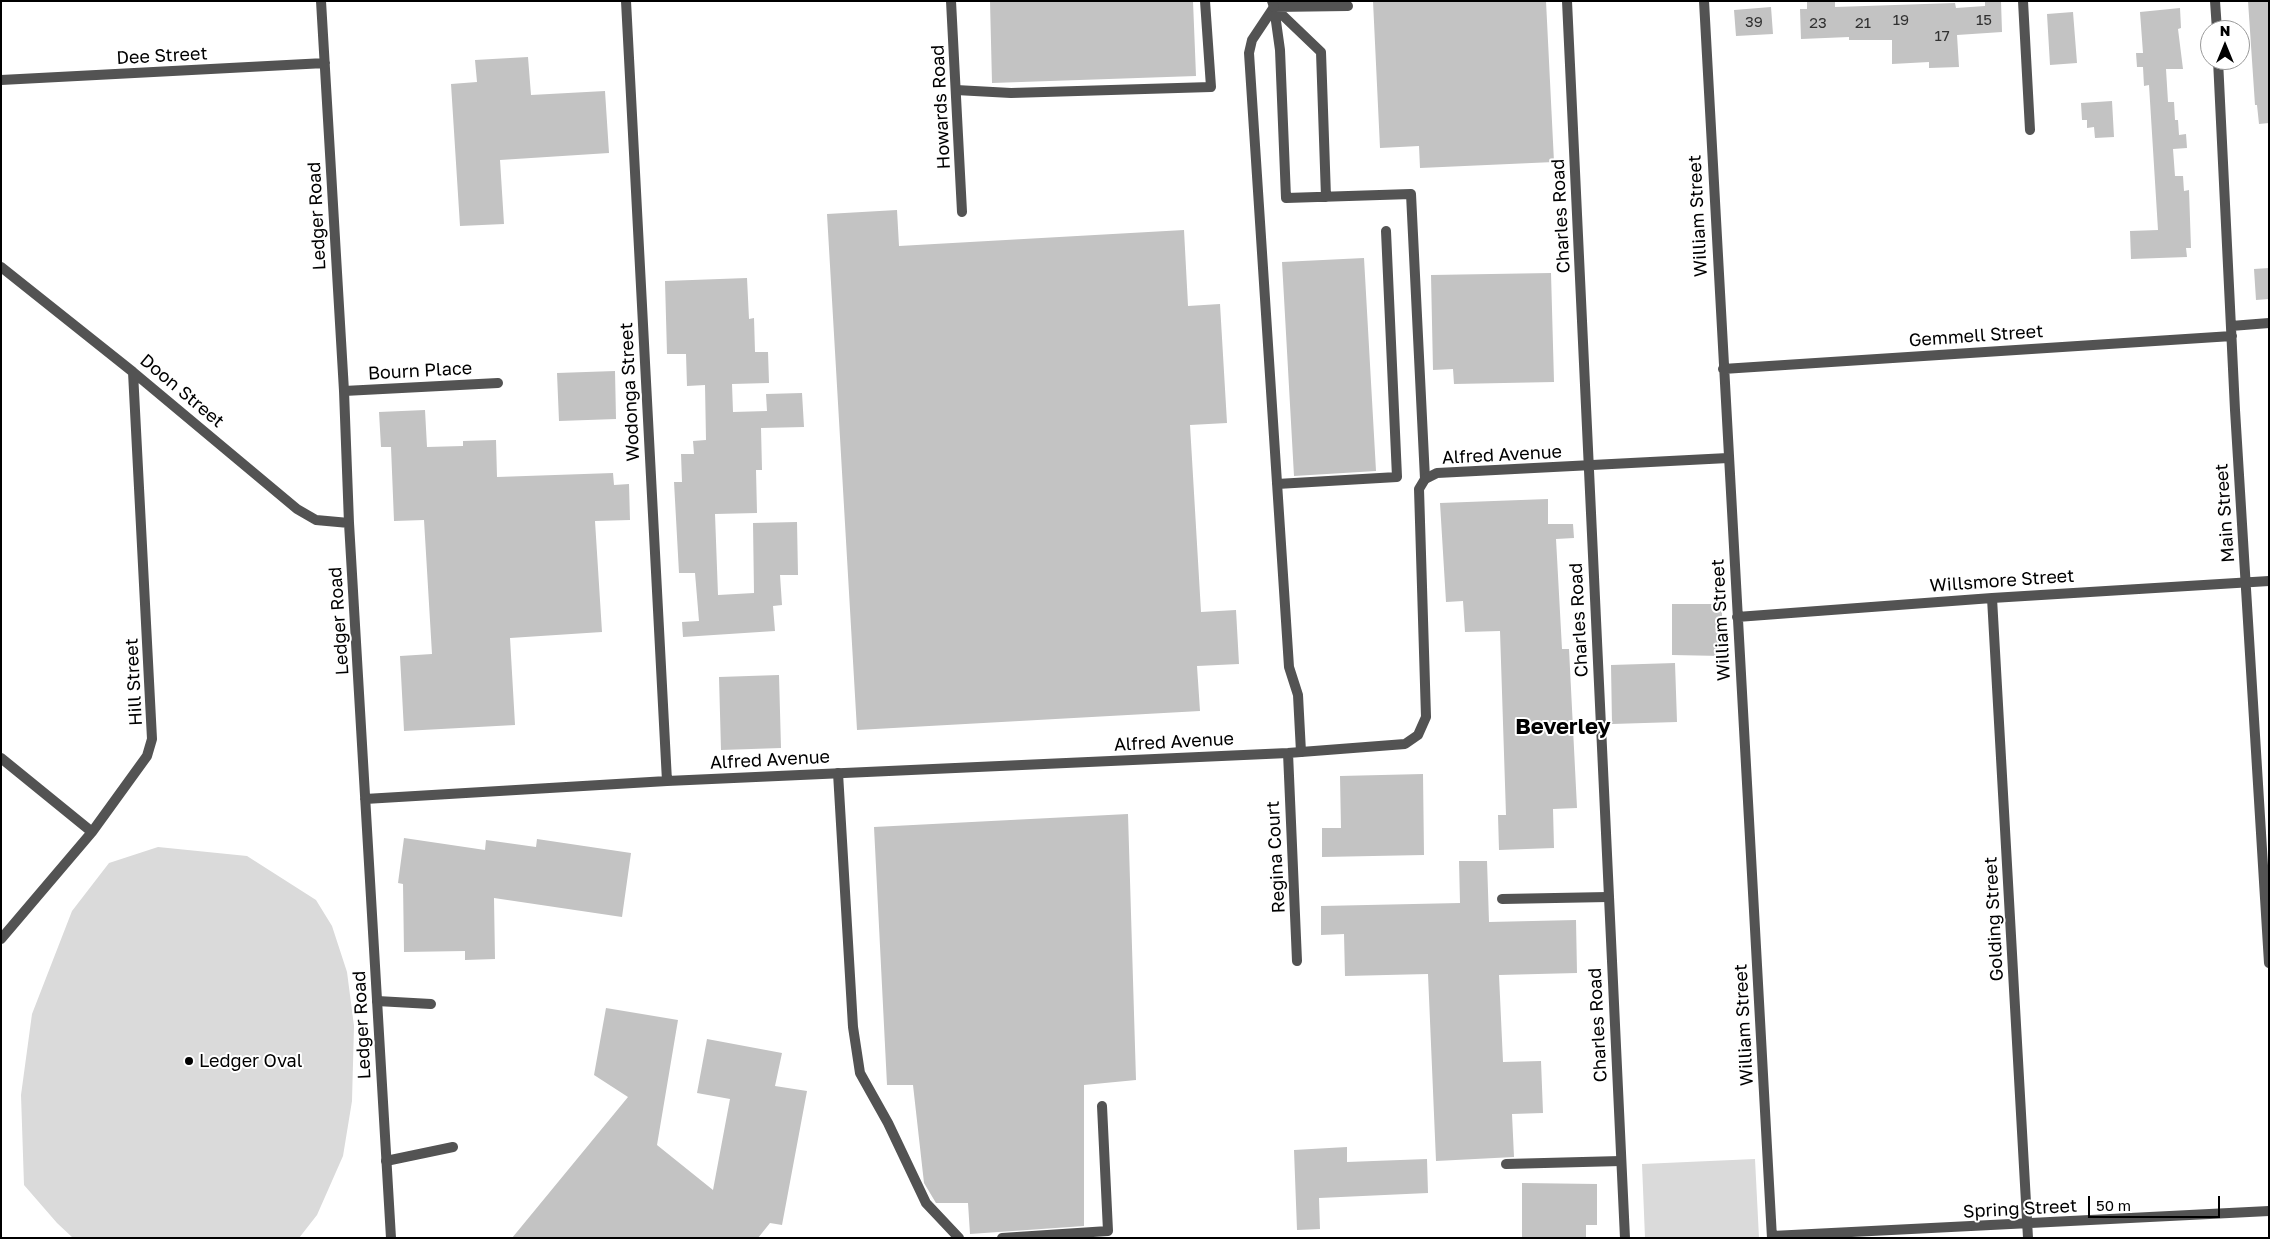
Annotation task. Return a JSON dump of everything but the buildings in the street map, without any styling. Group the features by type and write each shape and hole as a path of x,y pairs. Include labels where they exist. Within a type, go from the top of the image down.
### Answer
{"street":[{"name":"Ledger Road","path":"321,1 344,391 349,523 391,1238"},
{"name":"Wodonga Street","path":"626,1 667,781"},
{"name":"Howards Road","path":"952,1 962,212"},
{"path":"956,90 1011,93 1211,87 1205,1"},
{"name":"Charles Road","path":"1567,1 1625,1238"},
{"name":"William Street","path":"1704,1 1772,1237"},
{"path":"2023,1 2030,130"},
{"path":"2215,1 2216,20"},
{"path":"1273,4 1348,6"},
{"path":"1273,4 1280,50 1286,198 1411,194 1425,479"},
{"path":"1273,4 1321,52 1326,197"},
{"path":"1273,4 1252,40 1249,53 1289,667 1298,695 1301,752"},
{"name":"Dee Street","path":"1,80 325,63"},
{"name":"Main Street","path":"2219,70 2246,582 2264,785 2269,963"},
{"path":"1277,484 1397,477 1386,231"},
{"name":"Doon Street","path":"1,266 133,372 297,509 316,520 349,523"},
{"name":"Gemmell Street","path":"1723,369 2232,331 2269,323"},
{"name":"Hill Street","path":"1,939 92,832 147,756 152,739 133,372"},
{"name":"Bourn Place","path":"344,391 498,383"},
{"name":"Alfred Avenue","path":"365,799 667,781 1301,752 1405,744 1418,735 1426,717 1418,489 1425,479 1437,473 1728,458"},
{"name":"Willsmore Street","path":"1737,617 1992,598 2269,581"},
{"name":"Golding Street","path":"1992,598 2028,1238"},
{"name":"Regina Court","path":"1288,752 1297,961"},
{"path":"1,758 92,832"},
{"path":"838,773 853,1027 860,1073 888,1123 926,1203 959,1238"},
{"path":"1502,899 1608,898"},
{"path":"377,1001 431,1004"},
{"path":"1002,1238 1108,1231 1102,1106"},
{"path":"386,1161 453,1147"},
{"path":"1506,1164 1621,1161"},
{"name":"Spring Street","path":"1772,1237 2269,1211"}],"shaded area":[{"name":"Ledger Oval","path":"158,847 247,856 316,900 332,926 347,972 354,1026 352,1101 343,1156 317,1215 299,1238 73,1238 57,1223 24,1185 21,1095 32,1014 72,911 109,863"},
{"path":"1755,1159 1759,1238 1645,1238 1642,1164"}],"place":[{"name":"Ledger Oval","path":"189,1061"}],"district":[{"name":"Beverley","path":"1563,727"}]}
